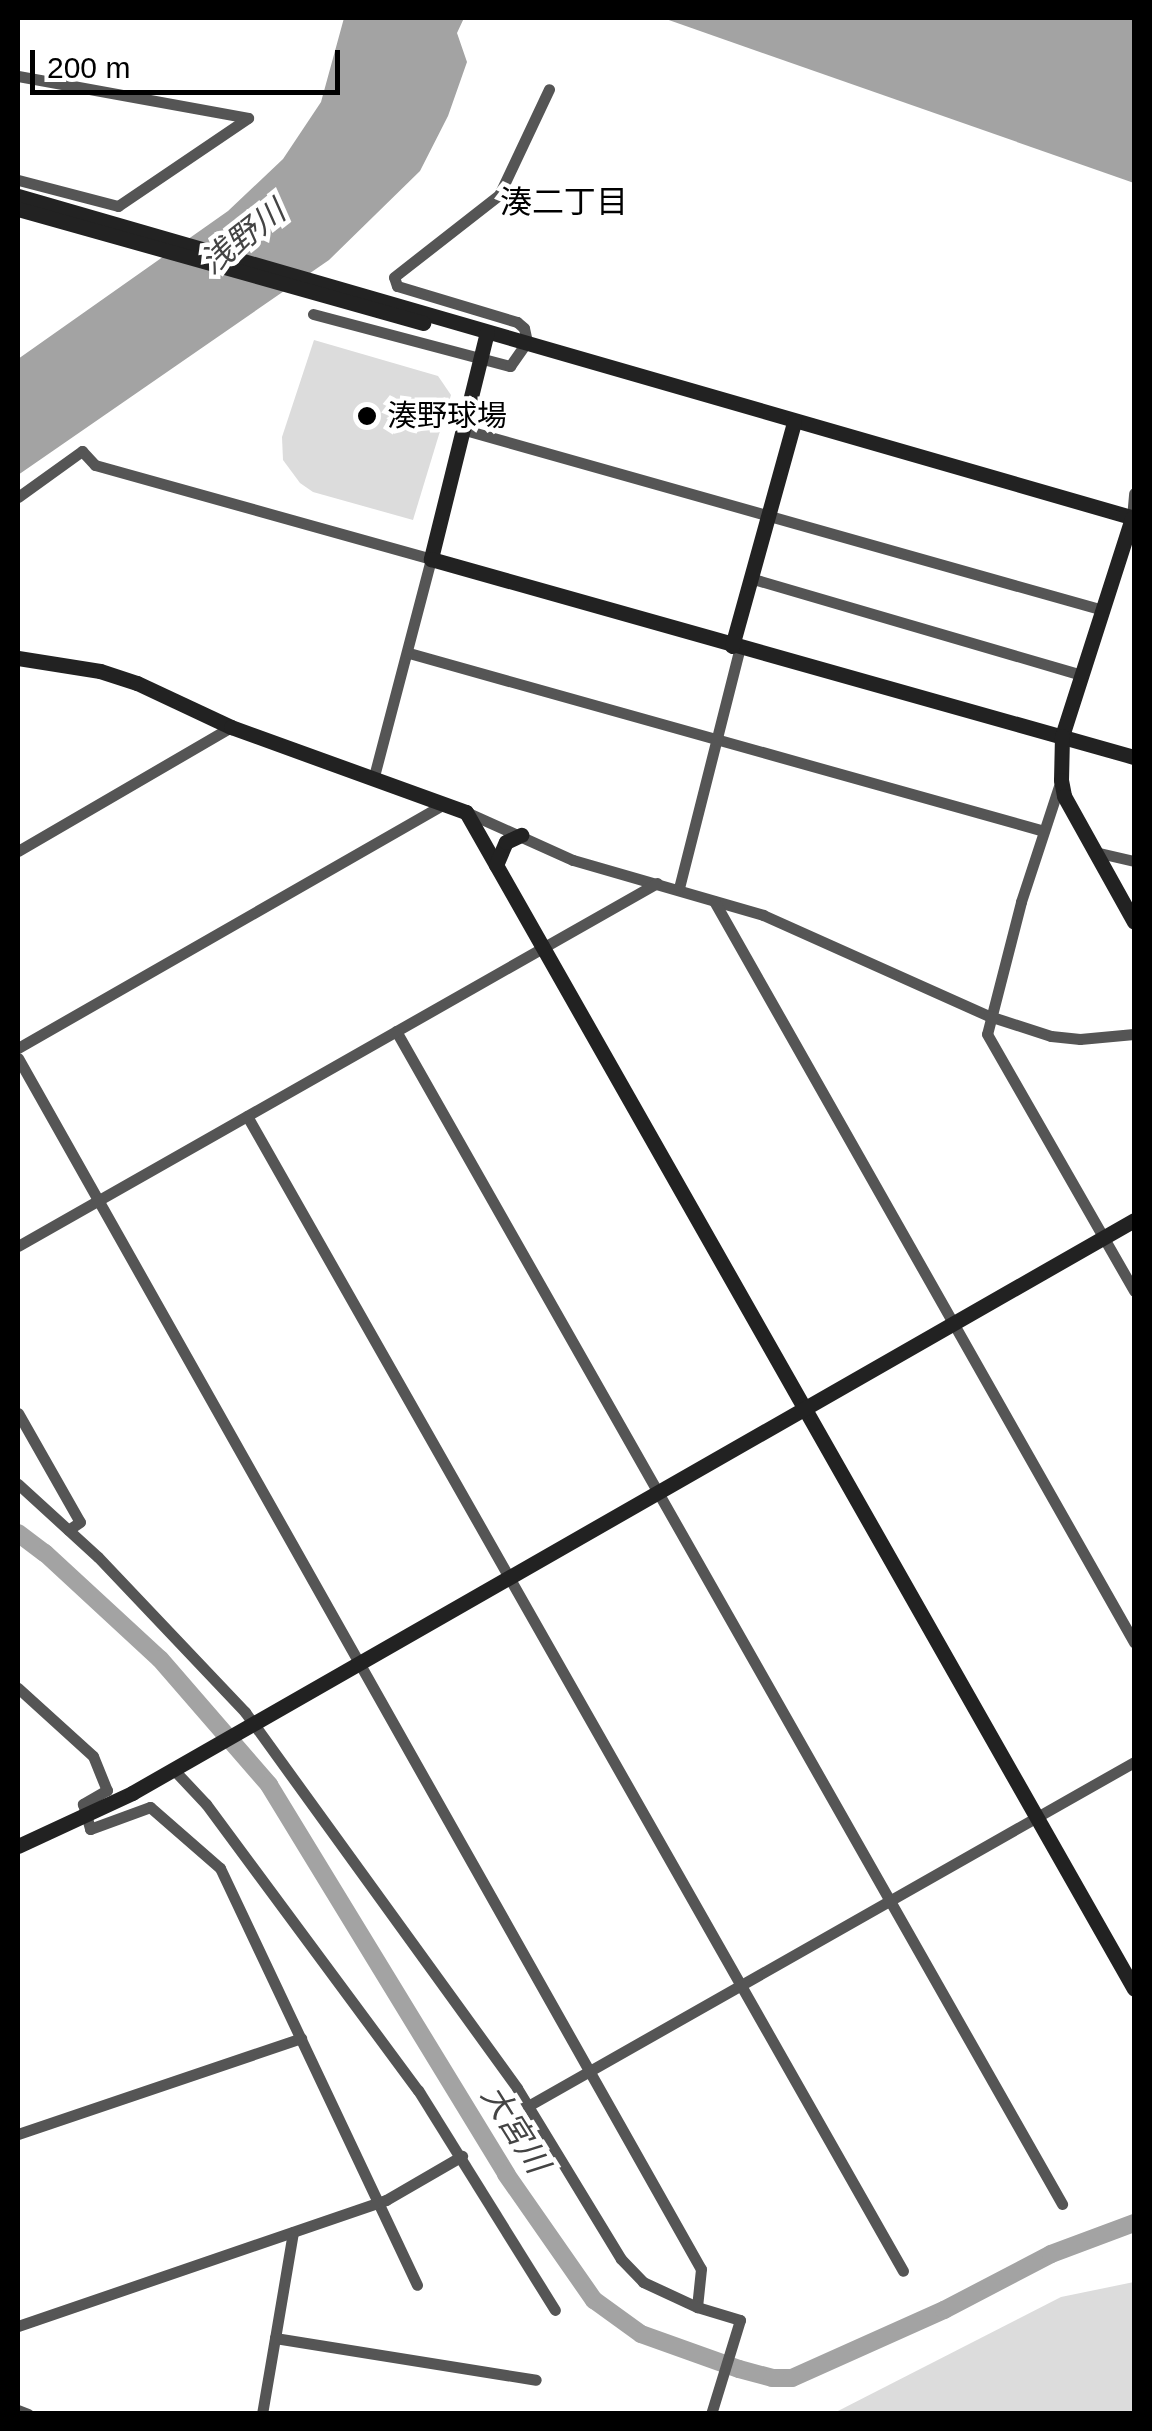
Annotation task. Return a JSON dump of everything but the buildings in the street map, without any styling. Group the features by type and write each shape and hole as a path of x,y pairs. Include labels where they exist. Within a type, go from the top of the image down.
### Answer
{"street":[{"path":"18,76 248,118 118,206 18,180"},
{"path":"313,314 510,366 525,347 524,328 517,322 397,286 394,276 499,195 549,89"},
{"path":"18,196 486,337 1133,518"},
{"path":"18,209 164,243"},
{"path":"374,776 409,653 486,337"},
{"path":"679,888 718,739 750,578 794,422"},
{"path":"465,430 1102,610"},
{"path":"18,497 82,451 94,465 1134,757"},
{"path":"1134,494 1133,518 1062,736 1061,780 1064,796 1134,922"},
{"path":"750,578 1082,674"},
{"path":"409,653 1044,831"},
{"path":"23,658 137,682 230,727 374,776 573,860 679,888 779,922 990,1016 1051,1036 1080,1039 1134,1034"},
{"path":"18,850 230,727"},
{"path":"1061,780 987,1034 1134,1291"},
{"path":"18,1048 443,805"},
{"path":"466,812 1134,1989"},
{"path":"496,865 506,842 521,835"},
{"path":"1095,852 1134,861"},
{"path":"18,1246 657,883"},
{"path":"714,901 1134,1642"},
{"path":"396,1031 1062,2204"},
{"path":"18,1058 701,2269 697,2307"},
{"path":"247,1116 903,2272"},
{"path":"18,1846 85,1817 174,1768 1134,1220"},
{"path":"18,1413 80,1522 68,1530"},
{"path":"18,1484 68,1530 250,1725 528,2106 621,2258 643,2282 742,2324 712,2408"},
{"path":"18,1688 93,1756 107,1790 83,1804 90,1829 150,1808 220,1868 418,2285"},
{"path":"528,2106 1134,1762"},
{"path":"174,1768 229,1836 462,2156 555,2310"},
{"path":"18,2134 301,2038"},
{"path":"18,2326 378,2203 462,2156"},
{"path":"262,2414 293,2232"},
{"path":"276,2338 536,2380"},
{"path":"18,2410 28,2414"}],"shaded area":[{"name":"湊野球場","path":"314,340 438,376 451,395 413,520 313,492 300,483 283,460 282,437"},
{"path":"1134,2282 1134,2413 834,2413 1061,2297"}],"water":[{"name":"浅野川","path":"344,18 464,18 457,33 467,62 448,116 420,171 329,260 18,475 18,359 228,211 283,159 321,102"},
{"path":"663,18 1134,18 1134,183"}],"waterway":[{"name":"大宮川","path":"18,1533 160,1659 269,1785 506,2174 594,2300 641,2334 739,2369 772,2378 792,2378 944,2310 1051,2254 1134,2223"}],"place":[{"name":"湊野球場","path":"367,416"}],"district":[{"name":"湊二丁目","path":"564,202"}]}
